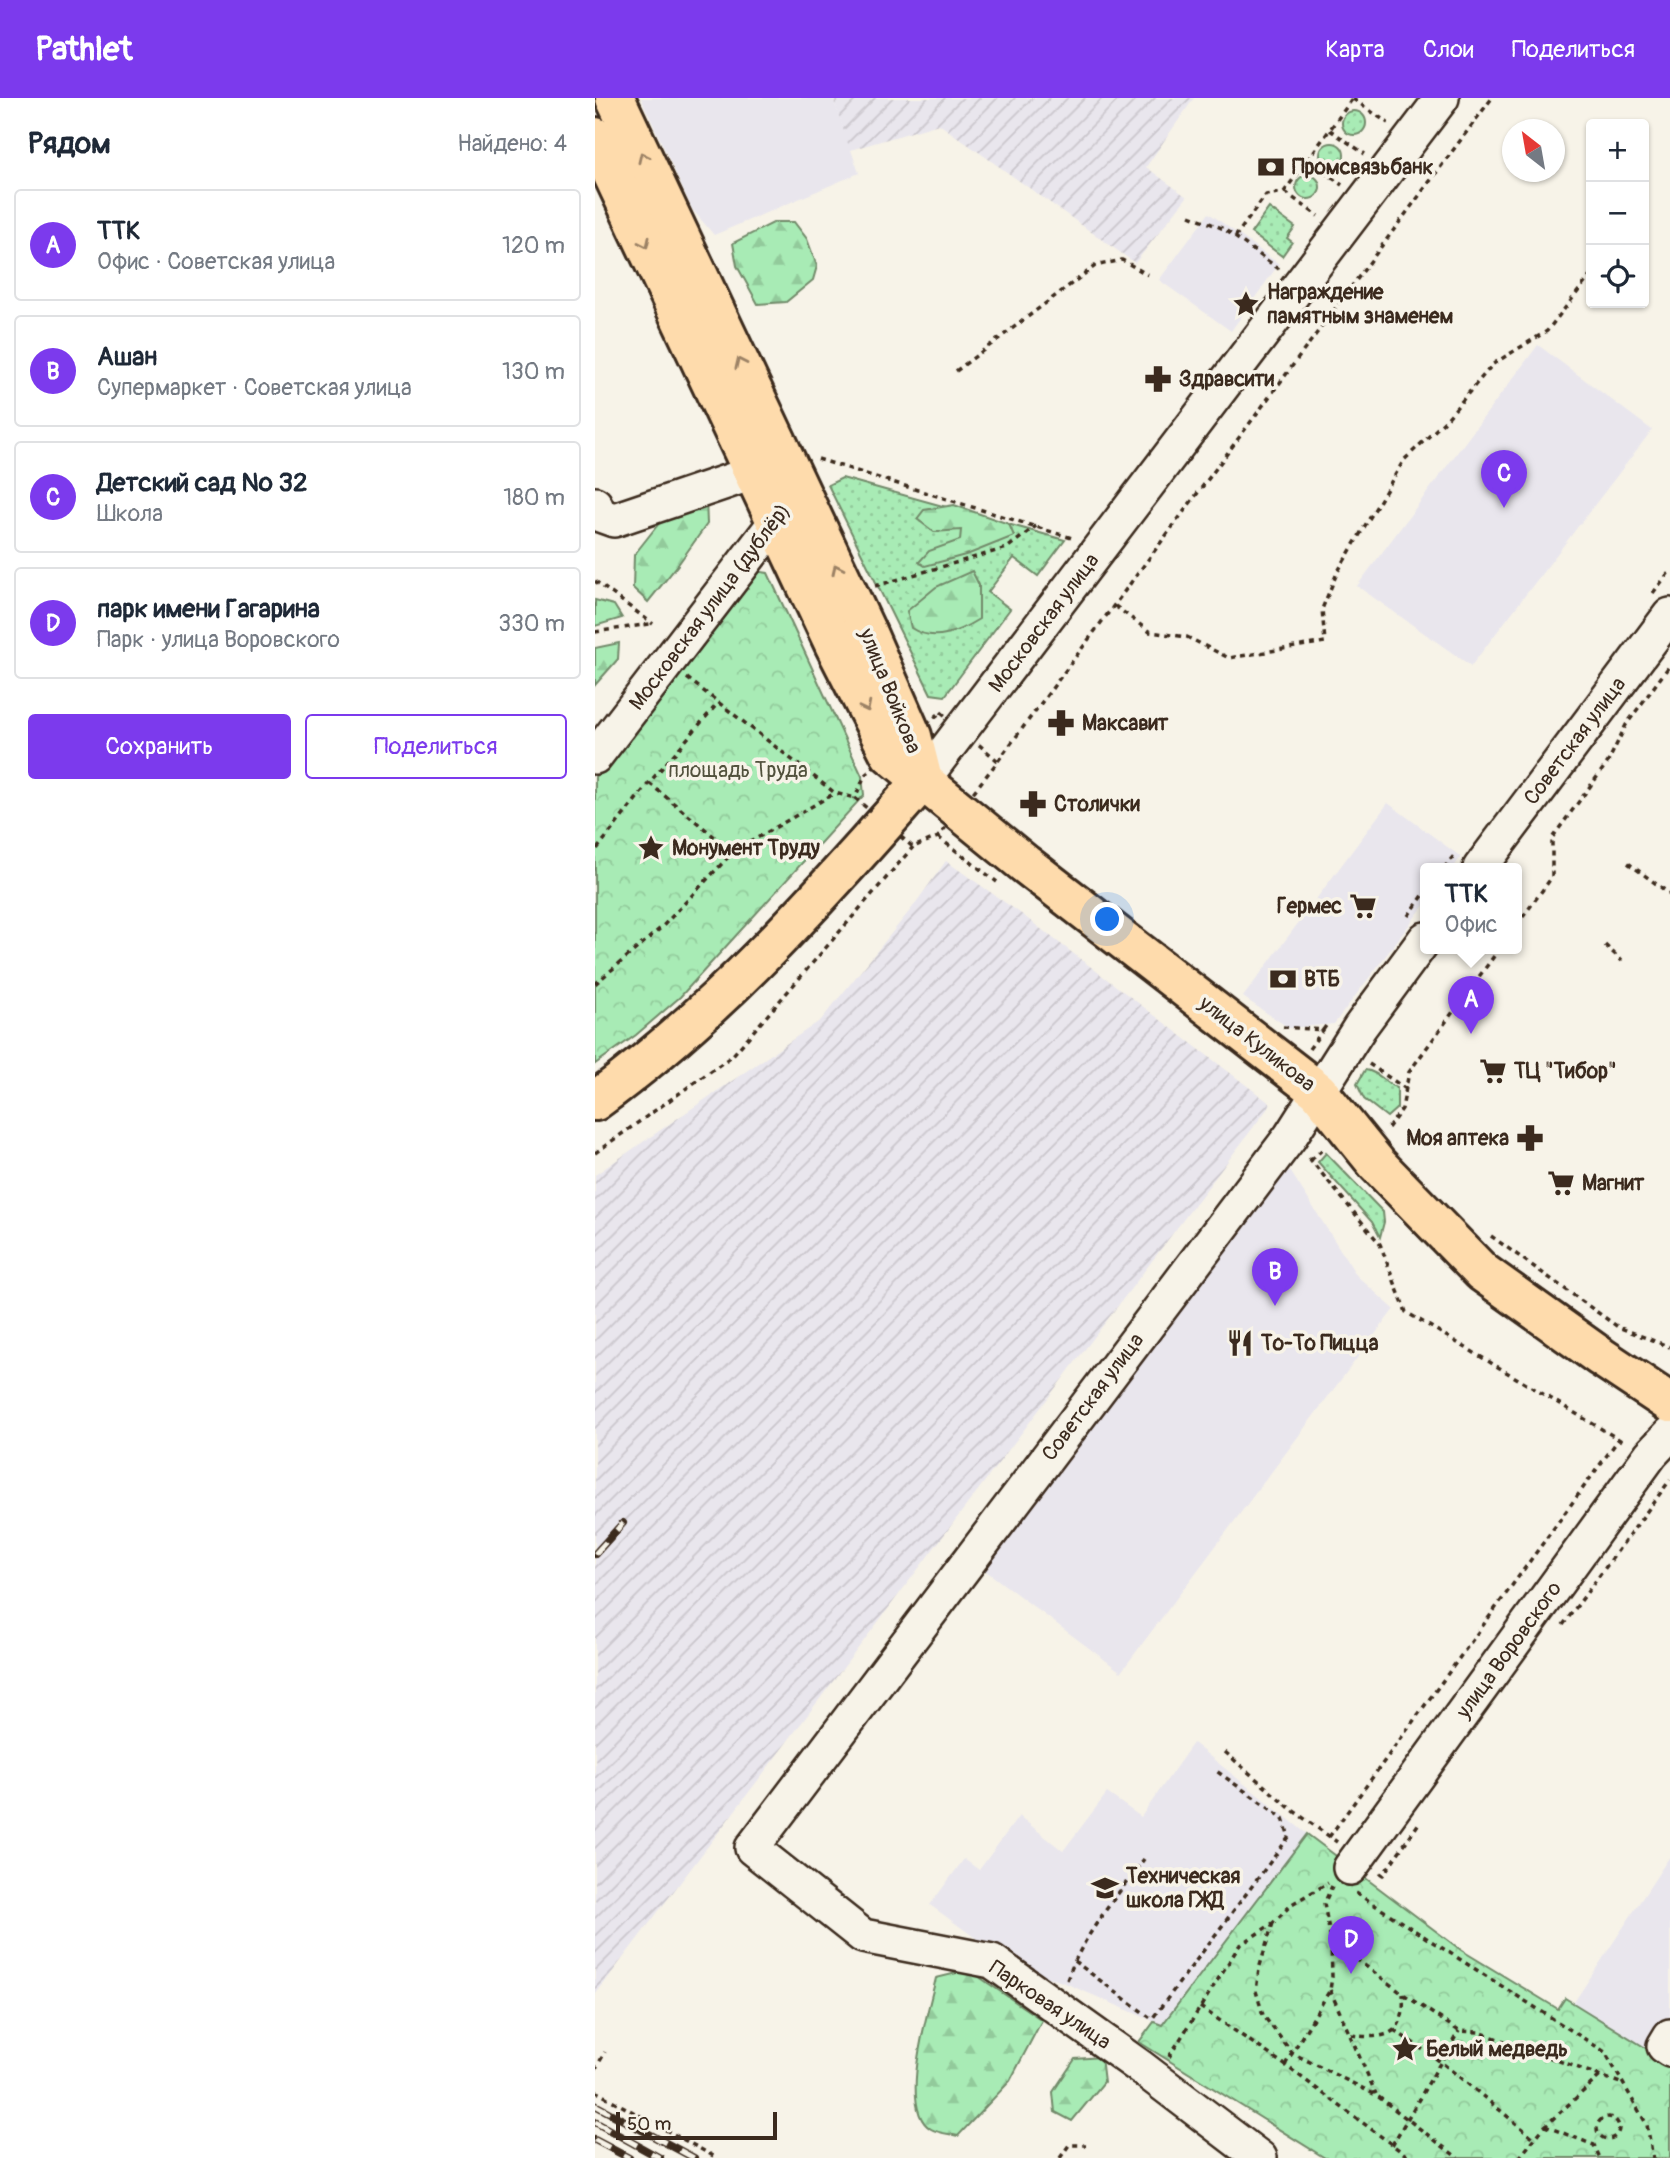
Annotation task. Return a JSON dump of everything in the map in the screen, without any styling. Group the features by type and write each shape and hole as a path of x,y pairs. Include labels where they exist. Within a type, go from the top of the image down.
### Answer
{"main road":[{"name":"улица Войкова","path":"615,98 912,736 923,780"},
{"name":"улица Войкова","path":"595,137 786,470 776,521 890,754 923,780"},
{"name":"улица Куликова","path":"923,780 959,812 1305,1081 1377,1164 1482,1272 1670,1403"},
{"name":"Московская улица","path":"595,1101 637,1071 899,836 923,780"}],"street":[{"name":"Московская улица","path":"923,780 1442,98"},
{"path":"595,505 600,515 614,520 786,470"},
{"name":"Московская улица (дублёр)","path":"595,757 776,521"},
{"name":"Советская улица","path":"1484,863 1670,615"},
{"name":"Советская улица","path":"752,1848 1290,1137 1305,1081 1360,1027 1414,932"},
{"name":"улица Воровского","path":"1347,1868 1660,1444"},
{"name":"Парковая улица","path":"752,1848 863,1936 992,1961 1139,2066 1260,2158"},
{"path":"1670,2036 1664,2046 1670,2050"}],"path":[{"path":"998,761 1492,98"},
{"path":"1284,192 1353,99 1388,123"},
{"path":"1330,130 1366,155"},
{"path":"1307,160 1343,186"},
{"path":"1235,237 1266,195 1284,192 1320,217"},
{"path":"1189,215 1224,229 1281,271"},
{"path":"956,371 1095,266 1122,260 1149,275"},
{"path":"1114,605 1150,632 1187,637 1229,658 1325,642 1322,609 1337,573 1404,460 1445,421 1493,364 1548,331 1586,282"},
{"path":"786,470 1036,526 1079,540"},
{"path":"870,587 1007,548 1036,526"},
{"path":"595,581 653,624 595,632"},
{"path":"667,662 835,793 855,797"},
{"path":"1522,918 1552,877 1552,838 1608,762 1626,724 1670,665"},
{"path":"597,849 718,703"},
{"path":"649,783 733,852"},
{"path":"595,984 663,927 733,852 835,793"},
{"path":"595,1153 732,1056 899,836 938,837 959,812"},
{"path":"1628,863 1670,894"},
{"path":"1414,932 1420,912"},
{"path":"1605,945 1622,961"},
{"path":"1388,1128 1402,1108 1409,1072 1496,954"},
{"path":"1305,1081 1322,1030 1331,1020"},
{"path":"1276,1026 1322,1030"},
{"path":"1364,1062 1406,1089"},
{"path":"1381,1121 1396,1138"},
{"path":"1290,1137 1380,1244 1406,1312 1618,1440 1660,1444"},
{"path":"1485,1232 1618,1327 1670,1347"},
{"path":"1329,1836 1618,1440"},
{"path":"1225,1752 1291,1809 1329,1836 1347,1868 1605,2052 1647,2125 1653,2158"},
{"path":"1074,1961 1151,2019 1289,1837 1283,1818 1215,1770"},
{"path":"1283,1818 1291,1809"},
{"path":"1057,2006 1074,1961 1087,1937 1144,1859"},
{"path":"1139,2066 1167,2060 1239,1946 1273,1923 1292,1904 1347,1868"},
{"path":"1285,2065 1330,1990 1331,1940 1324,1904 1347,1868"},
{"path":"1273,1923 1259,1969 1256,1991 1263,2015 1292,2053 1376,2095 1458,2158"},
{"path":"1331,1940 1403,1994 1459,2031 1479,2032 1625,2085"},
{"path":"1330,1990 1376,2095"},
{"path":"1351,2035 1377,2039 1394,2030 1405,2013 1403,1994"},
{"path":"1200,2007 1285,2065 1410,2158"},
{"path":"1394,2030 1441,2062 1534,2138"},
{"path":"1392,2146 1459,2031"},
{"path":"595,2070 605,2052"},
{"path":"1519,2158 1545,2126 1599,2076"},
{"path":"595,2091 717,2158"},
{"path":"1612,2117 1617,2120 1619,2132 1616,2137 1610,2139 1601,2136 1597,2130 1601,2119 1612,2117"},
{"path":"1545,2126 1594,2145 1600,2158"},
{"path":"1594,2145 1601,2136"},
{"path":"1060,2158 1069,2145 1086,2145"}],"shaded area":[{"path":"641,98 833,98 859,173 714,235 692,209"},
{"path":"833,98 1194,98 1146,167 1187,197 1135,263 939,124 850,150"},
{"path":"1209,213 1279,264 1231,331 1159,280"},
{"path":"1538,345 1652,430 1471,666 1357,586"},
{"name":"Гермес","path":"1388,803 1461,857 1457,863 1420,863 1420,911 1334,1024 1289,1028 1243,997"},
{"path":"946,861 1020,913 1271,1104 595,1995 595,1175 821,1020 912,908"},
{"path":"1287,1166 1357,1276 1394,1309 1121,1672 982,1568"},
{"name":"Техническая школа ГЖД","path":"1193,1743 1307,1834 1162,2025 1065,1983 1013,1965 930,1905 964,1859 979,1870 1019,1816 1063,1851 1107,1793 1141,1817"},
{"path":"1670,1856 1670,2075 1565,2016"}],"green space":[{"path":"1354,111 1363,114 1366,123 1363,132 1354,135 1345,132 1342,123 1345,114"},
{"path":"1332,143 1341,146 1344,155 1341,164 1332,167 1323,164 1320,155 1323,146"},
{"path":"1308,175 1317,178 1320,187 1317,196 1308,199 1299,196 1296,187 1299,178"},
{"path":"1269,208 1295,227 1287,238 1292,242 1282,256 1251,233"},
{"path":"775,222 794,222 807,239 817,266 813,280 786,302 758,304 737,266 733,243"},
{"path":"842,478 1065,540 1038,576 1014,558 988,592 1010,609 945,696 931,694 828,485"},
{"path":"706,499 707,524 648,602 633,588 634,555 664,517"},
{"path":"954,505 1009,524 1014,536 969,554 925,566 919,562 929,551 960,540 961,530 934,532 917,519 924,510"},
{"name":"площадь Труда","path":"755,571 768,573 862,776 864,795 680,997 636,1035 595,1064 595,777"},
{"path":"972,571 979,585 979,619 946,634 928,635 911,628 907,611 936,587"},
{"path":"595,600 614,605 622,618 595,626"},
{"path":"619,643 618,659 595,685 595,648"},
{"path":"1365,1070 1397,1088 1397,1108 1387,1117 1364,1099 1357,1084"},
{"path":"1326,1153 1383,1212 1384,1222 1380,1237 1372,1222 1318,1162"},
{"path":"1307,1834 1461,1950 1558,2009 1565,1998 1670,2063 1670,2158 1325,2158 1139,2042 1154,2022 1162,2025"},
{"path":"969,1970 1042,2020 1010,2081 958,2136 931,2129 921,2118 916,2101 916,2081 922,2034 936,1978"},
{"path":"1101,2057 1104,2082 1072,2121 1055,2112 1053,2092 1075,2059"}],"railway":[{"path":"595,1554 623,1523"},
{"path":"595,2105 694,2158"},
{"path":"595,2122 660,2158"},
{"path":"595,2140 629,2158"}],"place":[{"name":"Промсвязьбанк","path":"1271,167"},
{"name":"Награждение памятным знаменем","path":"1246,304"},
{"name":"Здравсити","path":"1158,379"},
{"name":"Детский сад № 32","path":"1504,508"},
{"name":"Максавит","path":"1061,723"},
{"name":"Столички","path":"1033,804"},
{"name":"Монумент Труду","path":"651,848"},
{"name":"Гермес","path":"1363,906"},
{"name":"ВТБ","path":"1283,979"},
{"name":"ТТК","path":"1471,1034"},
{"name":"ТЦ \"Тибор\"","path":"1493,1071"},
{"name":"Моя аптека","path":"1530,1138"},
{"name":"Магнит","path":"1561,1183"},
{"name":"Ашан","path":"1275,1306"},
{"name":"То-То Пицца","path":"1240,1343"},
{"name":"Техническая школа ГЖД","path":"1105,1888"},
{"name":"парк имени Гагарина","path":"1351,1974"},
{"name":"Белый медведь","path":"1405,2049"}]}
